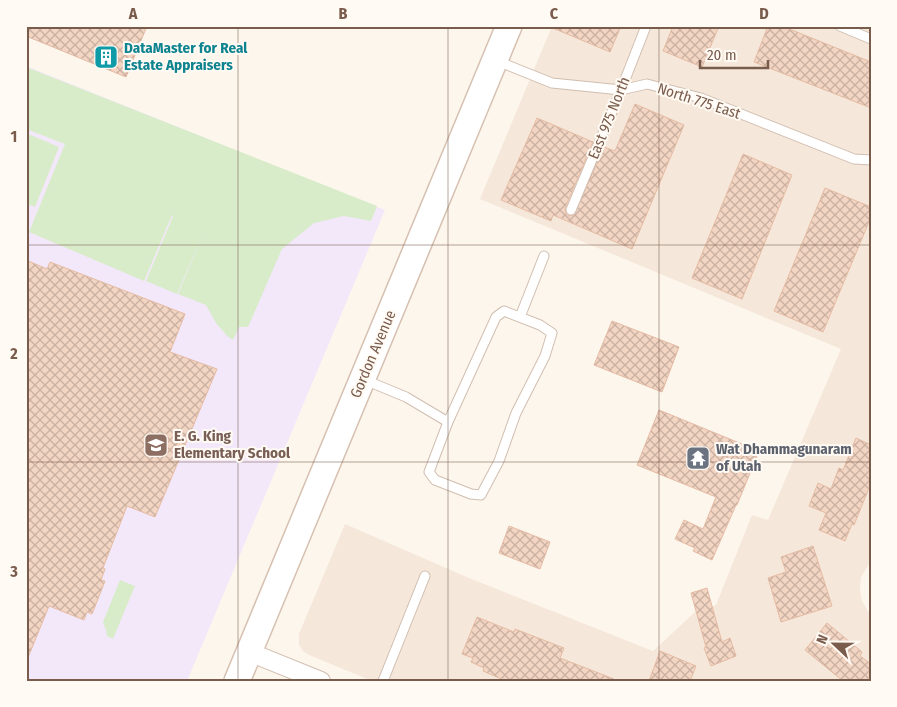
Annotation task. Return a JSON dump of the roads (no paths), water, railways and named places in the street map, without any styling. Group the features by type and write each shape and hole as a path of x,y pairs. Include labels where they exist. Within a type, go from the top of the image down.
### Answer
{"main road":[{"name":"Gordon Avenue","path":"237,681 509,26"}],"street":[{"path":"249,652 321,681"}],"lane":[{"name":"East 975 North","path":"571,210 622,90 646,26"},
{"path":"840,26 871,39"},
{"name":"North 775 East","path":"495,60 552,83 622,90 647,84 701,98 854,159 871,160"},
{"path":"520,317 544,256"},
{"path":"504,311 540,325 552,333 545,356 516,414 499,460 481,495 471,494 435,480 429,472 448,422 496,317 504,311"},
{"path":"362,379 406,397 448,422"},
{"path":"383,681 425,576"}],"place":[{"name":"DataMaster for Real Estate Appraisers","path":"106,57"},
{"name":"E. G. King Elementary School","path":"156,445"},
{"name":"Wat Dhammagunaram of Utah","path":"698,458"}]}
